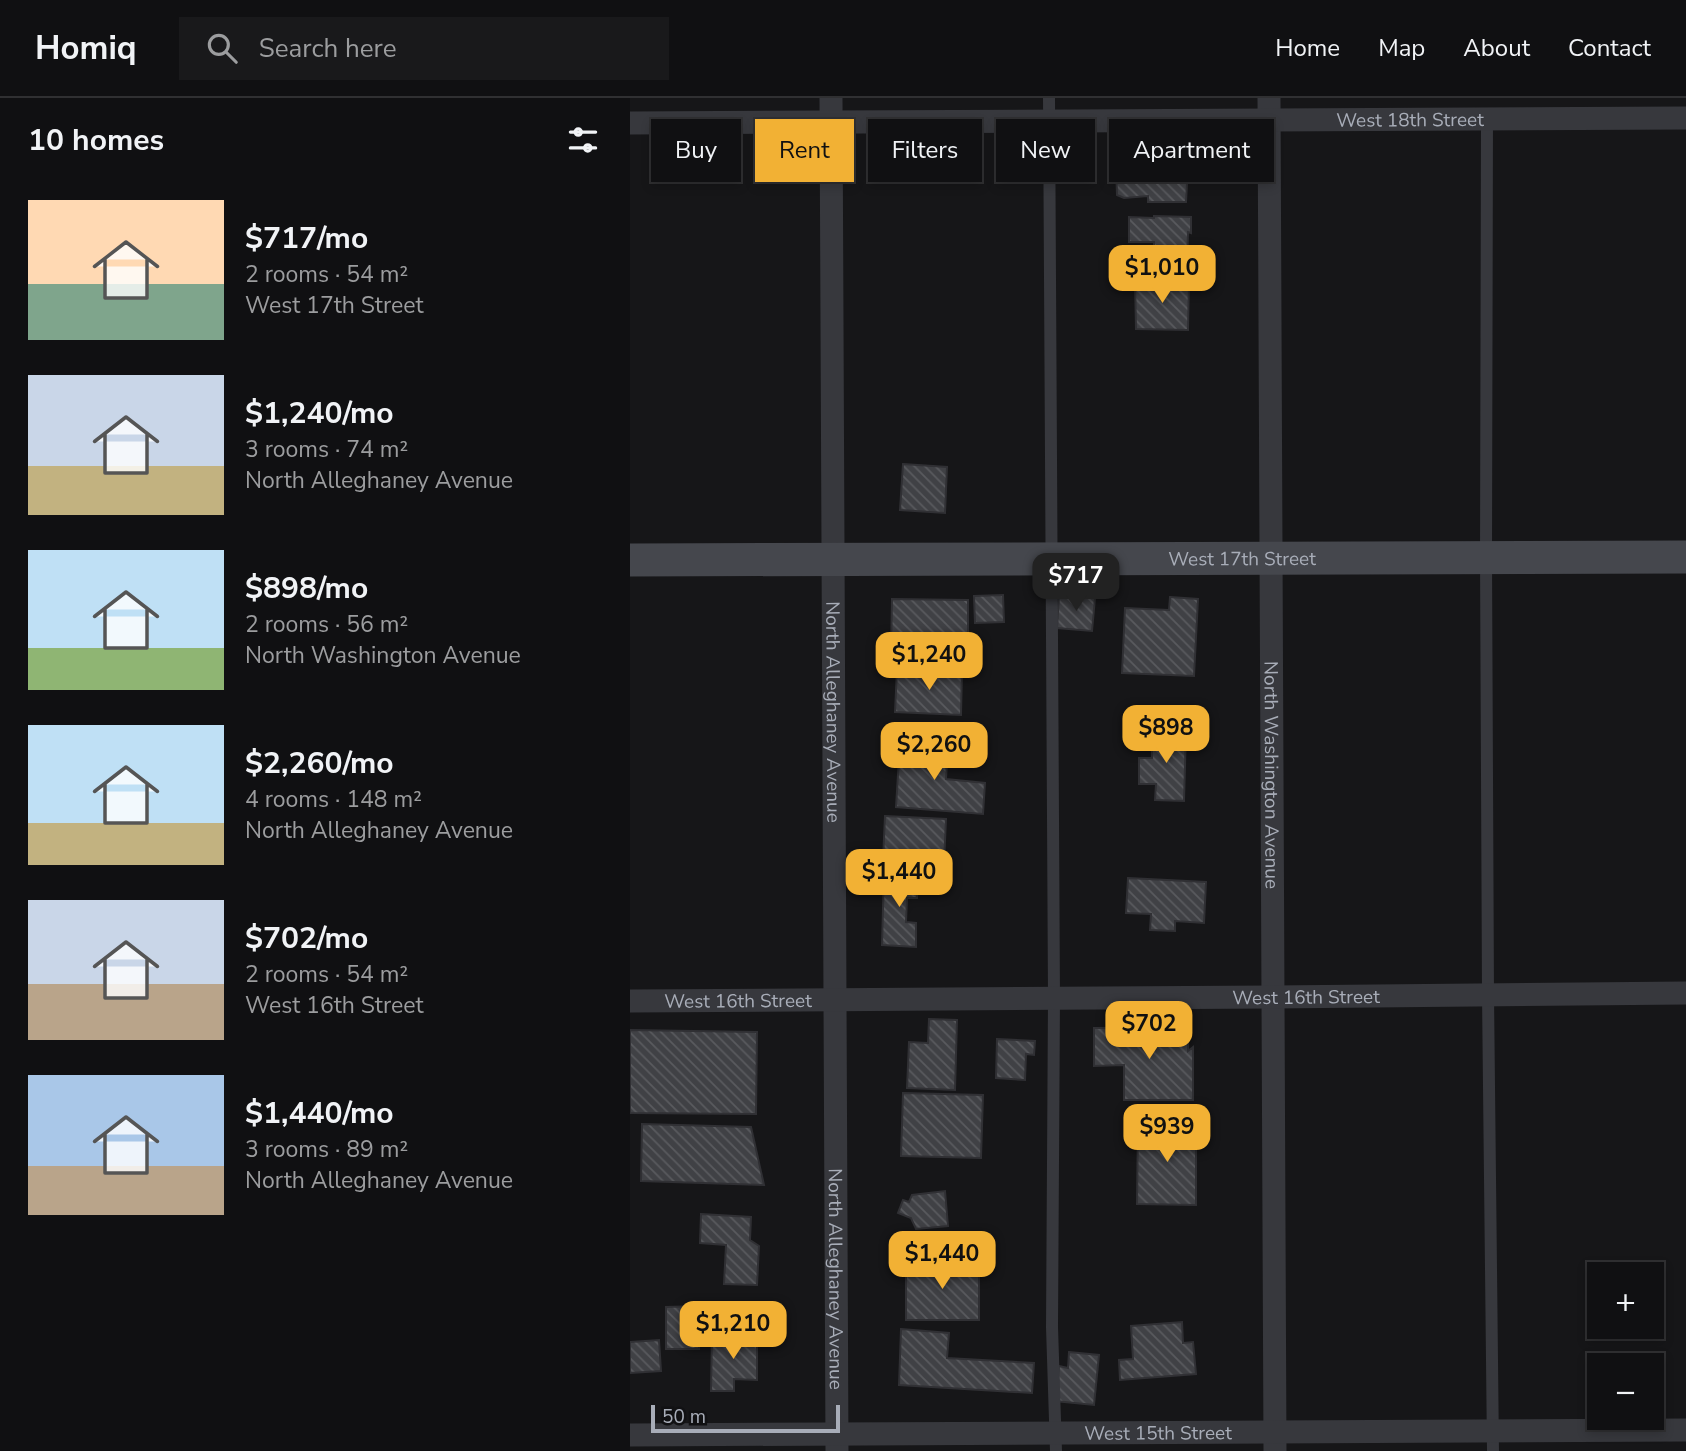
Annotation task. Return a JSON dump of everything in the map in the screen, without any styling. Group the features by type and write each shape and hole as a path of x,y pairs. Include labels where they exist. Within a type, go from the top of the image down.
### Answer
{"street":[{"name":"North Alleghaney Avenue","path":"831,98 831,119"},
{"name":"West 18th Street","path":"1086,119 1269,109 1487,120 1686,118"},
{"name":"North Washington Avenue","path":"1269,109 1275,1442"},
{"name":"West 18th Street","path":"854,122 996,121"},
{"name":"West 18th Street","path":"630,123 755,122"},
{"name":"North Alleghaney Avenue","path":"831,182 836,1443"},
{"name":"West 17th Street","path":"630,560 1686,557"},
{"name":"West 16th Street","path":"630,1000 1686,993"},
{"name":"West 15th Street","path":"630,1435 836,1443 1492,1441 1686,1430"}],"lane":[{"path":"1049,98 1049,119"},
{"path":"1487,120 1486,558 1492,1441"},
{"path":"1049,182 1054,998 1052,1327 1056,1442"}],"building":[{"path":"1117,182 1187,182 1186,202 1148,202 1148,196 1124,198 1117,195"},
{"path":"1129,217 1191,217 1187,268 1173,268 1173,263 1154,263 1154,242 1129,242"},
{"path":"1135,280 1189,280 1188,330 1136,329"},
{"path":"903,464 947,467 945,513 900,510"},
{"path":"1003,595 1004,622 975,623 974,596"},
{"path":"1059,595 1095,598 1092,631 1057,628"},
{"path":"1170,597 1198,599 1194,676 1122,673 1125,608 1169,610"},
{"path":"892,599 968,600 968,637 957,637 963,657 891,655"},
{"path":"897,669 962,671 961,715 895,712"},
{"path":"1152,730 1186,731 1184,801 1155,800 1156,784 1139,784 1139,758 1152,758"},
{"path":"900,742 948,746 946,779 985,783 983,814 896,807"},
{"path":"885,816 946,819 944,863 883,860"},
{"path":"884,871 918,872 917,898 907,898 906,922 916,923 916,947 882,945"},
{"path":"1128,878 1206,882 1204,923 1175,921 1175,931 1150,930 1151,914 1126,913"},
{"path":"929,1019 957,1020 955,1090 907,1088 909,1042 928,1043"},
{"path":"1188,1027 1188,1051 1193,1047 1193,1100 1124,1100 1124,1065 1094,1066 1094,1028"},
{"path":"630,1030 757,1032 756,1114 630,1113"},
{"path":"997,1039 1035,1041 1034,1055 1026,1054 1025,1080 996,1078"},
{"path":"903,1093 983,1095 981,1158 901,1156"},
{"path":"1138,1123 1196,1124 1196,1205 1137,1204"},
{"path":"642,1124 751,1127 764,1185 641,1181"},
{"path":"945,1191 948,1226 916,1229 911,1218 898,1213 903,1200 909,1202 912,1195"},
{"path":"701,1214 751,1217 750,1240 759,1246 757,1285 724,1284 726,1245 700,1243"},
{"path":"906,1262 979,1262 979,1320 906,1320"},
{"path":"699,1306 699,1349 666,1349 666,1307"},
{"path":"1182,1322 1183,1343 1193,1342 1196,1374 1120,1380 1119,1360 1133,1359 1131,1326"},
{"path":"901,1329 949,1333 947,1358 1034,1363 1032,1393 899,1385"},
{"path":"712,1336 757,1337 757,1380 734,1379 734,1391 711,1391"},
{"path":"659,1340 661,1371 630,1373 630,1342"},
{"path":"1069,1352 1099,1355 1094,1405 1055,1401 1059,1366 1068,1368"}]}
